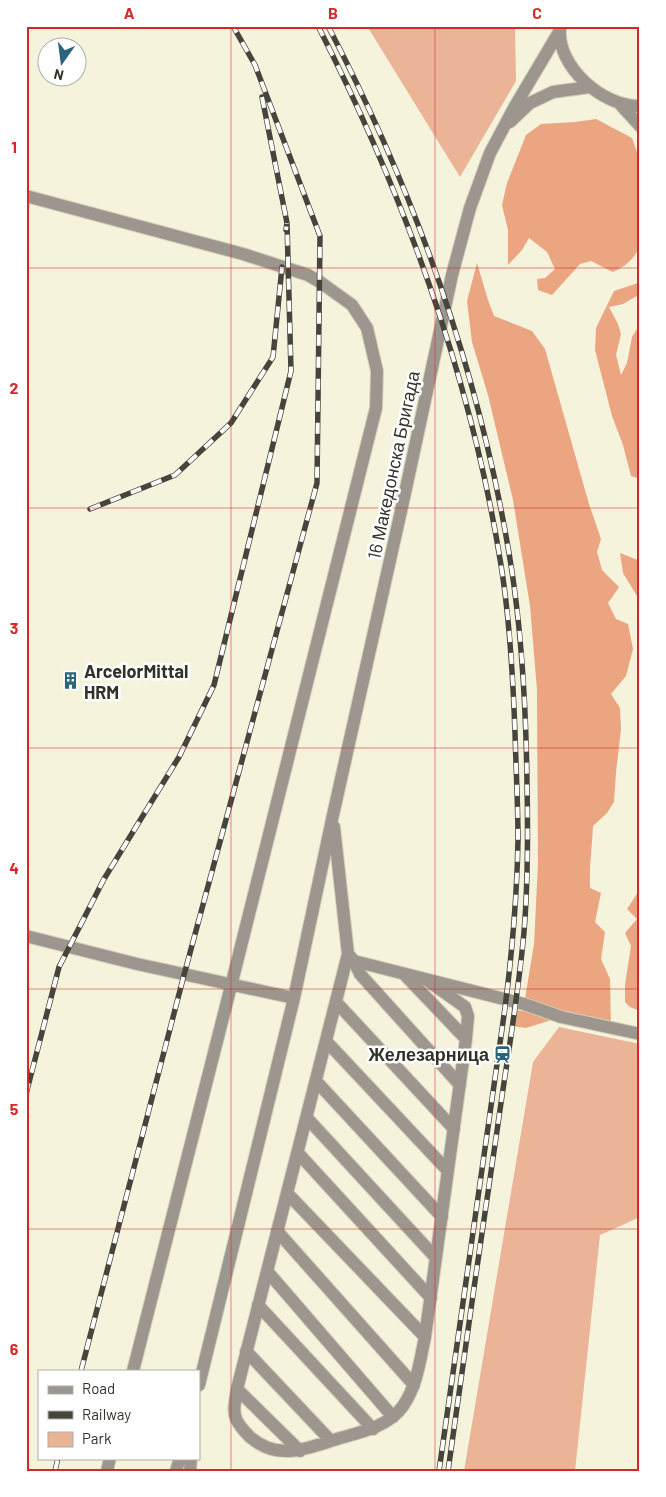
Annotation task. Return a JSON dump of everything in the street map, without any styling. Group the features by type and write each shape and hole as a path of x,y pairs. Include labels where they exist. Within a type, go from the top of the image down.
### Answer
{"street":[{"path":"560,29 562,46 567,58 577,74 590,87 619,103 640,106"},
{"name":"16 Македонска Бригада","path":"200,1381 294,998 452,275 470,208 490,153 560,29"},
{"name":"16 Македонска Бригада","path":"505,127 530,103 553,92 590,87"},
{"path":"619,103 640,126"},
{"path":"26,196 243,254 308,275 336,292 352,305 367,328 377,371 376,408 133,1370"},
{"path":"333,815 351,958 360,974 460,1085"},
{"path":"26,936 231,986 294,998"},
{"path":"351,958 404,974 524,1004 561,1017 640,1034"},
{"path":"351,958 337,1002 236,1389 235,1416 245,1432 260,1445 280,1452 300,1450 373,1429 393,1417 403,1406 414,1385 425,1337 468,1016 465,1007 428,980"},
{"path":"404,974 466,1039"},
{"path":"337,1002 454,1129"},
{"path":"327,1042 448,1171"},
{"path":"316,1081 442,1217"},
{"path":"307,1118 436,1258"},
{"path":"298,1153 430,1298"},
{"path":"287,1193 425,1337"},
{"path":"277,1231 414,1385"},
{"path":"267,1271 393,1417"},
{"path":"258,1305 373,1429"},
{"path":"246,1351 331,1441"},
{"path":"236,1389 300,1450"}],"green space":[{"path":"367,26 515,26 516,81 460,177"},
{"path":"559,1027 640,1044 640,1217 600,1235 575,1471 464,1471 533,1062"}],"shaded area":[{"path":"596,119 632,138 637,152 640,154 640,244 630,261 613,272 591,261 580,264 552,295 538,290 537,279 545,278 555,269 547,252 529,238 522,250 508,265 508,230 502,205 507,183 526,135 541,124"},
{"path":"477,263 494,316 532,331 545,349 589,504 601,539 597,552 602,570 619,587 608,603 616,619 628,624 633,649 626,676 611,694 620,708 621,729 614,802 607,813 593,826 590,865 590,888 601,893 595,922 605,932 601,959 610,979 611,1027 561,1017 526,1028 512,1026 514,1010 523,1011 534,944 538,864 537,690 530,606 513,500 488,395 472,342 467,301"},
{"path":"638,283 640,294 623,304 609,307 621,334 616,355 621,375 627,363 632,337 640,324 640,479 631,476 623,445 612,416 595,350 596,328 614,291"},
{"path":"620,553 640,561 640,601 623,573"},
{"path":"640,889 640,1011 630,1007 625,1002 625,985 631,946 625,933 637,919 627,909"}],"railway":[{"path":"81,1370 184,975 317,483 320,236 255,65 233,26"},
{"path":"318,26 379,155 431,288 453,356 472,425 488,495 501,565 511,649 518,840 512,946 505,1008 439,1471"},
{"path":"328,26 359,88 415,217 461,349 480,416 496,484 509,553 523,668 528,839 524,932 515,1007 448,1471"},
{"path":"262,97 287,223 286,230"},
{"path":"26,1094 59,967 104,879 179,757 214,685 291,371 287,223"},
{"path":"90,509 175,475 231,423 273,357 282,267"},
{"path":"55,1471 58,1460"}],"place":[{"name":"ArcelorMittal HRM","path":"70,681"},
{"name":"Железарница","path":"503,1054"}]}
